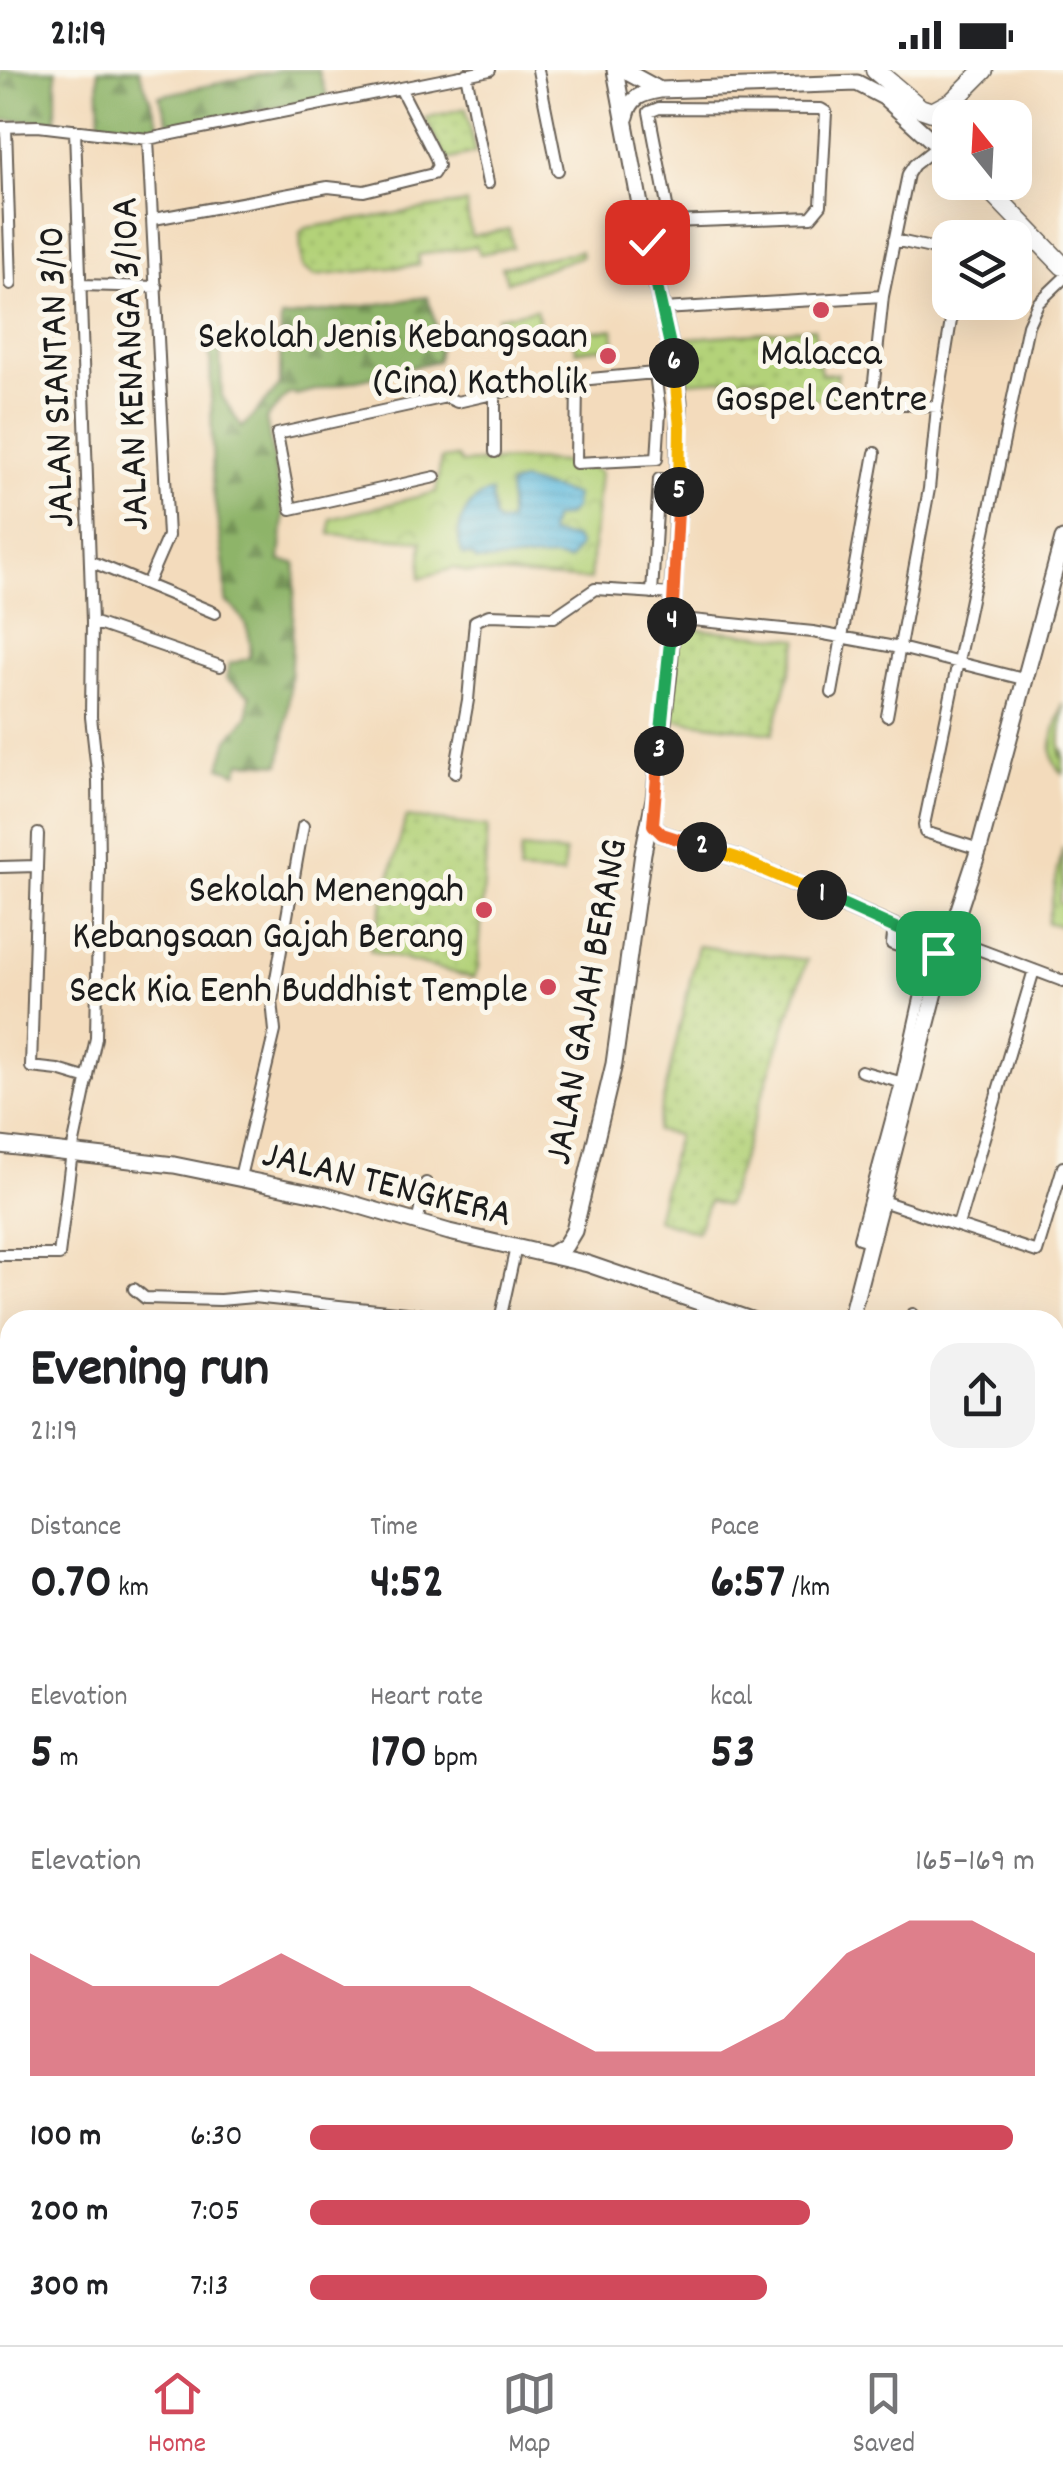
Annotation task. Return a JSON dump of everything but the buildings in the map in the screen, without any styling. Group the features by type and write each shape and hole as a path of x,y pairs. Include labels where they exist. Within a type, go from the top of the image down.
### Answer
{"main road":[{"path":"875,70 925,112 939,110 984,70"},
{"path":"960,100 964,89"},
{"path":"999,200 1063,266"}],"street":[{"path":"10,284 3,127 148,139 490,70"},
{"path":"538,70 558,170"},
{"name":"JALAN GAJAH BERANG","path":"574,1230 614,1064 654,800 672,618 679,479 676,371 615,70"},
{"path":"623,70 660,90"},
{"path":"834,82 849,78 853,70"},
{"path":"466,74 488,183"},
{"path":"625,128 628,106 636,97 660,90 834,82 857,83 884,97 932,141"},
{"path":"754,85 756,108"},
{"path":"154,219 328,187 364,191 433,174 438,166 436,156 400,88"},
{"path":"644,223 810,218 821,205 826,112 659,108 648,112 670,221"},
{"name":"JALAN SIANTAN 3/10","path":"0,1255 59,1254 72,1152 96,1038 98,780 91,717 92,622 74,130"},
{"name":"JALAN KENANGA 3/10A","path":"147,584 168,536 148,139"},
{"path":"932,157 914,165 908,174 883,296 872,401 937,406"},
{"path":"894,240 932,248"},
{"path":"979,848 932,836 924,824 1028,325 1038,303 1063,279"},
{"path":"80,285 156,287"},
{"path":"663,309 883,296"},
{"path":"887,716 929,489 951,320"},
{"path":"435,477 291,508 277,434 446,397 457,402 537,384 676,371"},
{"path":"576,380 576,463 656,459 660,412 655,373"},
{"path":"495,393 495,452"},
{"path":"832,693 875,453"},
{"path":"652,593 659,478 679,479"},
{"path":"872,1242 860,1238 979,848 1063,539"},
{"path":"90,561 215,612"},
{"path":"455,773 468,700 475,621 488,615 554,617 596,589 673,594"},
{"path":"672,618 843,638 1027,680"},
{"path":"92,622 220,666"},
{"path":"654,800 653,825 657,830 737,858 893,936 919,952 928,963 882,1201 853,1310"},
{"path":"240,1177 276,1030 272,1002 303,826"},
{"path":"38,834 31,1067 88,1079"},
{"path":"639,884 653,848 700,846"},
{"path":"0,867 37,866"},
{"path":"952,930 970,946 1063,981"},
{"path":"893,936 924,941 938,953 943,964"},
{"path":"947,948 970,946"},
{"path":"958,1225 1034,970"},
{"path":"861,1071 906,1084"},
{"name":"JALAN TENGKERA","path":"0,1145 240,1177 326,1196 418,1223 588,1264 722,1310"},
{"path":"882,1201 1037,1252 1063,1167"},
{"path":"418,1223 426,1183"},
{"path":"550,1255 565,1246 574,1230"},
{"path":"574,1230 577,1253 588,1264"},
{"path":"502,1310 516,1247"},
{"path":"846,1310 863,1280"},
{"path":"860,1310 863,1280"},
{"path":"134,1290 145,1298 220,1300 253,1296 373,1310"}],"green space":[{"path":"0,70 56,70 56,121 0,120"},
{"path":"98,70 139,70 161,128 139,133 100,126"},
{"path":"280,70 318,70 328,98 171,128 159,96"},
{"path":"466,108 475,153 447,160 425,118"},
{"path":"466,203 471,236 509,229 513,247 480,254 476,246 418,255 419,265 315,276 302,267 300,233 305,228"},
{"path":"580,251 582,256 507,282 502,267"},
{"path":"428,297 440,342 437,361 287,395 266,419 284,516 280,561 296,563 284,739 280,764 241,762 237,773 220,767 228,739 248,716 250,695 226,679 229,664 250,658 251,650 242,619 226,602 213,490 210,350 220,349 222,396 242,428 280,385 281,318"},
{"path":"536,309 541,332 502,341 497,317"},
{"path":"814,328 821,374 838,373 834,399 764,400 762,377 685,382 680,339"},
{"path":"613,329 615,347 576,351 574,333"},
{"path":"457,457 461,463 553,461 600,472 590,580 454,568 420,578 422,541 330,534 331,519 436,492 441,459"},
{"path":"678,627 799,639 773,733 670,719"},
{"path":"1063,703 1063,774 1056,767 1052,750"},
{"path":"406,817 488,827 478,968 474,978 370,951"},
{"path":"1063,847 1059,902 1063,904 1063,926 1047,923"},
{"path":"521,849 565,853 563,875 519,872"},
{"path":"698,946 807,960 726,1206 709,1201 697,1232 656,1219 677,1135 656,1131"}],"water":[{"path":"521,481 575,495 574,509 567,516 552,519 549,534 574,538 579,546 569,561 477,561 463,555 460,526 468,508 491,492 494,519 498,523 509,522 509,486"}],"place":[{"name":"Malacca Gospel Centre","path":"821,310"},
{"name":"Sekolah Jenis Kebangsaan (Cina) Katholik","path":"608,356"},
{"name":"Sekolah Menengah Kebangsaan Gajah Berang","path":"484,910"},
{"name":"Seck Kia Eenh Buddhist Temple","path":"548,987"}],"route":[{"path":"647,242 676,371 680,428 668,673 653,825 662,834 737,858 894,927 924,941 938,953"}]}
